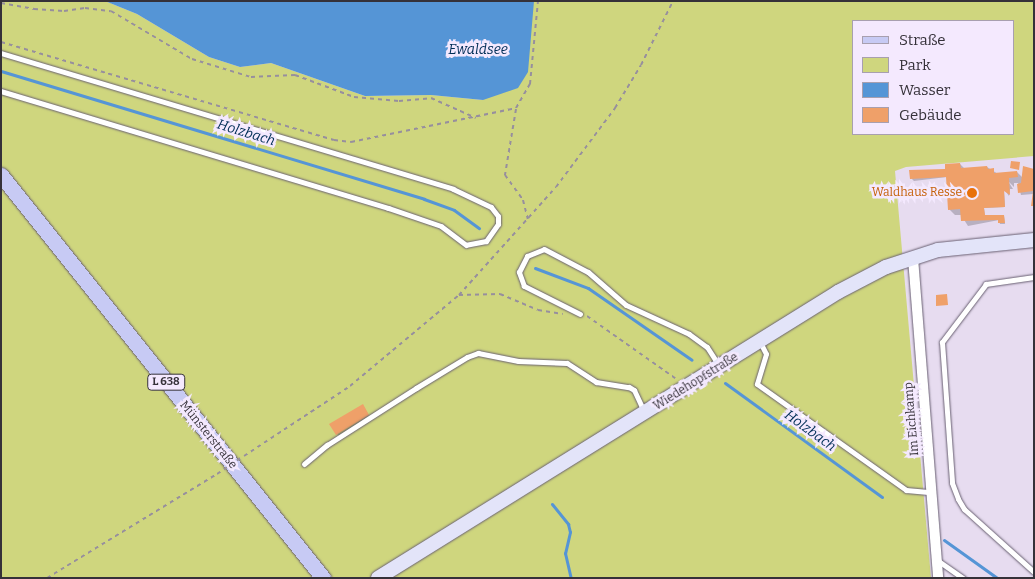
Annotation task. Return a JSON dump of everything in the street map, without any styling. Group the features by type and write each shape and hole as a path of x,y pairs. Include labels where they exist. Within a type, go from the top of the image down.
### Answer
{"main road":[{"name":"Münsterstraße","path":"1,175 322,578"},
{"name":"Wiedehopfstraße","path":"378,578 645,414 838,292 886,267 938,250 1034,240"}],"street":[{"name":"Im Eichkamp","path":"913,258 938,578"}],"lane":[{"path":"1,54 453,189 491,207 498,216 498,224 486,241 466,244 441,226 388,208 1,91"},
{"path":"580,314 524,286 519,272 527,256 544,249 588,272 626,305 689,334 707,347 720,367"},
{"path":"1034,277 986,284 942,342 952,483 958,499 964,509 1034,572"},
{"path":"760,341 766,354 757,384 906,490 931,492"},
{"path":"304,464 327,446 408,393 467,356 478,353 518,361 567,363 596,382 634,390 645,414"},
{"path":"937,559 963,578"}],"path":[{"path":"528,220 523,200 505,175 516,108 530,84 538,1"},
{"path":"1,3 34,9 85,8 111,11 192,59 251,77 278,73 295,75 354,97 400,101 432,98 477,119"},
{"path":"1,42 334,140 368,141 477,119 516,108"},
{"path":"459,295 500,294 550,313 580,314 595,320 686,388"},
{"path":"47,578 244,456"}],"green space":[{"path":"1,1 105,1 137,14 209,57 240,67 271,63 365,96 431,95 483,100 534,1 1034,1 1034,156 906,167 895,171 931,578 1,578"}],"water":[{"name":"Ewaldsee","path":"105,1 534,1 528,72 518,88 483,100 431,95 365,96 271,63 240,67 209,57 137,14"}],"building":[{"path":"1011,161 1020,162 1019,170 1010,168"},
{"name":"Waldhaus Resse","path":"960,163 961,168 987,166 988,169 994,168 994,173 1017,171 1018,177 1009,178 1010,195 1004,191 1005,207 984,208 985,215 1004,215 1005,223 998,223 998,220 961,221 960,209 948,210 946,177 910,179 909,170 945,169 945,164"},
{"path":"1023,166 1034,169 1034,206 1031,206 1033,191 1018,193 1017,184 1021,183"},
{"path":"947,294 948,305 936,306 936,295"},
{"path":"363,404 369,415 336,435 329,424"}],"waterway":[{"name":"Holzbach","path":"1,71 424,199 454,210 479,228"},
{"name":"Holzbach","path":"535,268 588,288 692,360"},
{"name":"Holzbach","path":"725,383 882,497"},
{"path":"552,504 568,524 570,532 565,553 571,578"},
{"name":"Holzbach","path":"944,540 997,578"}],"place":[{"name":"Waldhaus Resse","path":"972,193"}]}
